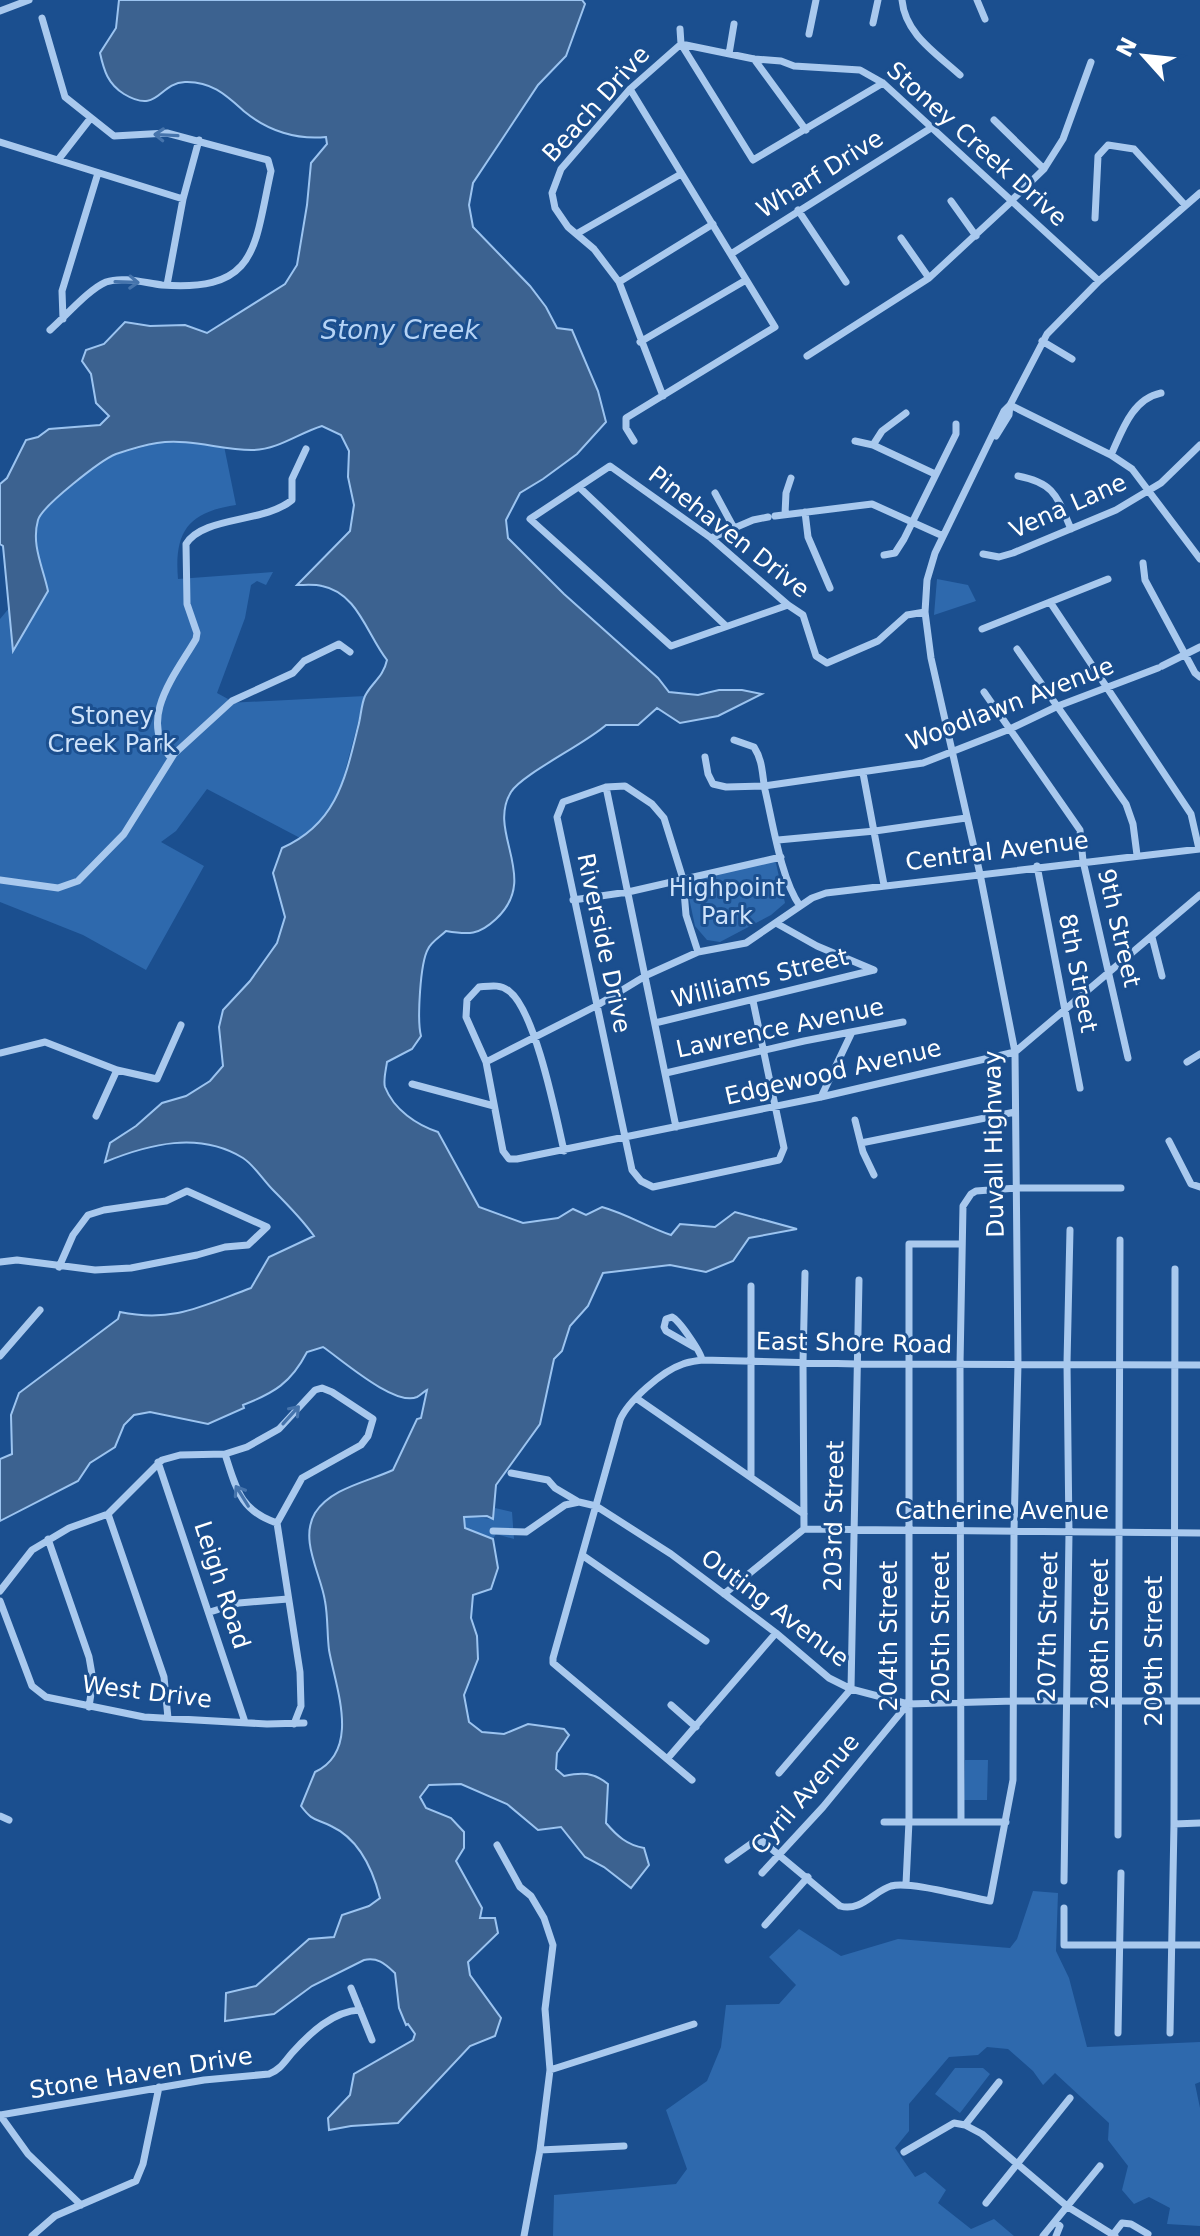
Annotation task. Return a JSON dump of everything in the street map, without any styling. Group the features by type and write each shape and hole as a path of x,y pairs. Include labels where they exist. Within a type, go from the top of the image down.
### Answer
{"street":[{"path":"0,11 29,0"},
{"path":"809,34 816,0"},
{"path":"873,23 878,0"},
{"path":"902,0 903,17 917,37 960,75"},
{"path":"977,0 985,19"},
{"path":"42,18 65,97 114,136 167,133 199,140 268,160 271,171 251,251 239,270 206,285 122,280 106,282 50,330"},
{"path":"729,54 734,24"},
{"path":"680,29 681,44 753,160 883,83"},
{"name":"Beach Drive","path":"663,396 619,282 594,249 568,227 555,208 552,193 561,169 630,89 681,44 720,52"},
{"name":"Stoney Creek Drive","path":"720,52 781,61 794,66 860,70 883,83 1099,281"},
{"path":"754,59 806,130"},
{"path":"807,356 929,278 1044,169 1063,139 1091,62"},
{"path":"630,89 775,327 626,418 626,428 634,441"},
{"path":"58,160 90,119"},
{"path":"994,120 1044,169"},
{"name":"Wharf Drive","path":"731,254 931,128"},
{"path":"167,285 183,199 199,140"},
{"path":"1,145 183,199"},
{"path":"1095,218 1098,156 1108,145 1134,149 1185,205"},
{"path":"63,319 62,291 98,173"},
{"path":"578,233 681,174"},
{"name":"Duvall Highway","path":"906,1884 990,1901 1013,1780 1018,1364 1015,1052 980,874 931,658 925,612 930,565 992,439 1009,415 1010,405 1042,341 1099,281 1200,193"},
{"path":"951,201 976,236"},
{"path":"798,210 846,282"},
{"path":"619,282 713,224"},
{"path":"901,238 929,278"},
{"path":"640,342 746,280"},
{"path":"1042,341 1072,359"},
{"path":"1111,455 1133,411 1149,397 1161,393"},
{"path":"1010,405 1111,455 1132,469 1200,559"},
{"path":"873,445 882,431 906,413"},
{"path":"884,555 895,553 956,434 956,424"},
{"path":"855,441 873,445 935,474"},
{"name":"Vena Lane","path":"983,554 999,557 1009,554 1110,514 1161,483 1200,445"},
{"path":"171,758 161,743 156,719 159,705 196,639 197,633 187,604 186,544 198,530 281,509 292,500 292,479 306,449"},
{"name":"Pinehaven Drive","path":"579,487 610,466 711,538 803,615 816,656 827,663 878,641 907,615 925,612"},
{"path":"1018,476 1040,480 1049,487 1071,529"},
{"path":"785,514 786,493 791,478"},
{"path":"725,625 579,487 530,519 671,646 788,605"},
{"path":"715,493 735,530"},
{"path":"711,538 753,520 872,504 943,536"},
{"path":"805,512 808,537 830,588"},
{"path":"1143,563 1145,580 1200,677"},
{"path":"982,629 1108,579"},
{"path":"1050,602 1191,814 1199,849"},
{"path":"0,880 58,888 78,881 124,834 171,758 232,701 293,673 304,661 339,644 350,652"},
{"name":"Woodlawn Avenue","path":"705,757 713,784 726,787 764,786 923,763 1160,667 1200,647"},
{"path":"1017,649 1126,804 1133,824 1137,855"},
{"name":"9th Street","path":"984,692 1080,830 1083,861 1128,1058"},
{"path":"734,740 754,747 761,758 764,786 788,887 801,905"},
{"path":"863,773 884,885"},
{"path":"676,1127 606,787 625,786 652,804 664,818 683,879 686,915 698,952"},
{"name":"Riverside Drive","path":"606,787 563,802 557,817 632,1170 641,1181 653,1187 779,1160 784,1148 774,1106"},
{"path":"778,840 966,818"},
{"name":"Central Avenue","path":"486,1062 596,1006 645,976 698,952 746,943 801,905 826,893 1199,849"},
{"path":"573,900 628,892 781,857"},
{"name":"8th Street","path":"1037,866 1080,1088"},
{"name":"Edgewood Avenue","path":"494,1106 503,1151 509,1159 517,1159 821,1097 1015,1052 1200,895"},
{"name":"Williams Street","path":"655,1023 874,970 817,946 776,923"},
{"path":"1152,937 1162,976"},
{"path":"412,1084 494,1106 486,1062 466,1017 467,1000 479,987 501,985 513,993 535,1035 564,1151"},
{"path":"753,1001 774,1106"},
{"name":"Lawrence Avenue","path":"666,1073 903,1022"},
{"path":"0,1053 45,1042 117,1070 157,1079 181,1025"},
{"path":"821,1097 852,1032"},
{"path":"1187,1062 1200,1054"},
{"path":"96,1116 117,1070"},
{"path":"861,1143 1015,1112"},
{"path":"855,1120 874,1175"},
{"path":"1169,1141 1191,1184 1200,1187"},
{"path":"1017,1188 1121,1188"},
{"name":"205th Street","path":"961,1822 960,1364 963,1206 971,1194 1017,1188"},
{"path":"0,1262 17,1260 59,1267 95,1270 131,1268 225,1247 248,1245 267,1227 187,1191 166,1201 88,1215 73,1235 59,1267"},
{"name":"207th Street","path":"1064,1881 1070,1230"},
{"name":"208th Street","path":"1118,1835 1120,1240"},
{"name":"204th Street","path":"906,1884 909,1821 909,1244 961,1244"},
{"name":"209th Street","path":"1170,2033 1174,1824 1175,1269"},
{"path":"724,1594 804,1529 805,1273"},
{"name":"203rd Street","path":"851,1689 859,1280"},
{"path":"751,1286 751,1477"},
{"path":"0,1356 40,1310"},
{"path":"694,1347 680,1321 672,1317 666,1319 666,1331 694,1347 701,1353 702,1360"},
{"name":"East Shore Road","path":"668,1758 553,1663 620,1420 625,1409 667,1372 683,1363 702,1360 856,1364 1200,1365"},
{"path":"0,1591 32,1550 69,1528 108,1514 158,1462 172,1456 225,1454 247,1447 270,1436 319,1389 332,1392 373,1419 368,1436 361,1445 298,1482 277,1523 301,1686 300,1710 294,1724"},
{"path":"636,1398 804,1514"},
{"path":"225,1454 245,1503 261,1517 277,1523"},
{"name":"Leigh Road","path":"158,1462 245,1722"},
{"path":"511,1473 548,1480 555,1488 579,1502"},
{"path":"493,1531 526,1532 565,1505 579,1502"},
{"name":"Outing Avenue","path":"579,1502 596,1506 671,1554 776,1633 829,1678 851,1689 908,1704 1200,1701"},
{"path":"108,1514 164,1677 168,1718"},
{"name":"Catherine Avenue","path":"804,1529 1200,1533"},
{"path":"48,1539 89,1657 93,1680 89,1707"},
{"path":"582,1555 706,1641"},
{"path":"210,1612 239,1603 288,1599"},
{"name":"West Drive","path":"0,1601 34,1690 46,1697 137,1716 304,1723"},
{"path":"692,1780 668,1758 776,1633"},
{"path":"779,1773 851,1689"},
{"name":"Cyril Avenue","path":"762,1873 823,1807 908,1704"},
{"path":"671,1705 696,1727"},
{"path":"0,1816 9,1820"},
{"path":"884,1822 1006,1822"},
{"path":"1174,1824 1200,1823"},
{"path":"728,1860 752,1843 762,1841 846,1908 869,1901 888,1887 906,1884"},
{"path":"497,1845 520,1887 531,1896 544,1918 553,1945 545,2009 550,2070 540,2150 524,2236"},
{"path":"1118,2033 1121,1873"},
{"path":"765,1925 808,1877"},
{"path":"1064,1908 1064,1945 1200,1945"},
{"path":"351,1988 372,2040"},
{"name":"Stone Haven Drive","path":"0,2115 212,2078 272,2073 332,2017 343,2011 360,2010"},
{"path":"550,2070 694,2024"},
{"path":"965,2125 999,2082"},
{"path":"32,2236 55,2216 138,2178 159,2087"},
{"path":"986,2203 1070,2098"},
{"path":"0,2115 28,2154 81,2205"},
{"path":"904,2152 954,2123 965,2125 982,2134 1068,2207 1113,2236 1122,2223 1131,2224 1148,2234"},
{"path":"540,2150 624,2146"},
{"path":"1043,2236 1100,2166"},
{"path":"1055,2222 1060,2226 1056,2236"}],"green space":[{"name":"Stoney Creek Park","path":"158,443 224,446 236,505 206,513 188,527 179,549 178,579 273,572 266,585 257,581 251,585 245,618 217,693 228,699 227,703 365,696 340,790 323,821 302,839 207,789 176,831 161,842 204,866 146,970 83,935 0,902 0,619 10,607 13,650 43,569 34,543 38,516 75,482 114,455"},
{"path":"937,579 968,585 976,601 934,615"},
{"name":"Highpoint Park","path":"775,859 785,903 771,915 720,942 707,940 695,926 685,879"},
{"path":"495,1508 512,1512 514,1539 496,1534 493,1539 465,1528 464,1516 493,1519"},
{"path":"965,1760 988,1760 987,1800 964,1800"},
{"path":"1033,1891 1058,1893 1056,1951 1069,1978 1087,2047 1200,2042 1200,2082 1195,2084 1200,2108 1200,2226 1167,2224 1170,2208 1149,2197 1134,2204 1122,2190 1128,2166 1108,2140 1109,2123 1055,2073 1043,2085 1033,2071 1008,2049 987,2047 978,2055 949,2057 909,2104 909,2131 895,2148 915,2177 925,2172 946,2190 938,2203 971,2229 994,2219 1014,2236 553,2236 554,2195 676,2184 687,2169 666,2110 707,2081 721,2047 726,2005 779,2004 796,1985 769,1957 799,1929 841,1956 898,1939 1010,1948 1017,1939"},
{"path":"955,2068 983,2068 990,2074 960,2113 935,2094"}],"water":[{"name":"Stony Creek","path":"119,0 582,0 585,4 566,56 538,85 473,183 469,205 473,227 530,286 557,328 572,330 598,391 606,422 577,454 520,493 506,520 508,538 564,594 658,678 669,692 698,695 719,690 742,690 762,694 718,716 680,723 657,708 638,725 606,725 517,785 505,808 504,823 514,871 514,887 509,903 496,919 479,931 446,931 429,946 421,979 421,1036 412,1049 387,1062 384,1084 394,1103 407,1116 438,1132 479,1207 523,1223 558,1218 573,1209 586,1215 602,1207 671,1235 680,1224 715,1227 735,1212 797,1229 749,1238 733,1261 706,1272 670,1265 603,1273 588,1306 570,1326 562,1351 554,1359 540,1424 496,1485 493,1519 487,1516 464,1517 465,1528 493,1539 498,1568 491,1589 473,1595 471,1618 477,1636 478,1659 464,1695 469,1722 482,1732 504,1734 528,1724 564,1729 569,1735 557,1753 556,1769 564,1776 587,1774 608,1784 606,1823 632,1845 644,1848 649,1865 631,1888 585,1857 561,1827 538,1830 507,1804 461,1784 429,1785 420,1797 426,1808 451,1818 464,1832 464,1848 456,1861 482,1908 480,1918 495,1918 498,1933 468,1962 470,1975 501,2018 495,2036 470,2046 398,2123 329,2130 328,2118 350,2095 354,2074 413,2040 415,2034 406,2025 399,2008 395,1973 384,1964 377,1960 364,1960 312,1986 274,2014 225,2021 226,1993 256,1986 309,1939 334,1937 342,1915 369,1906 380,1898 369,1866 357,1847 341,1832 312,1817 301,1806 315,1772 329,1762 338,1749 342,1717 329,1650 325,1601 312,1557 309,1534 315,1513 330,1497 393,1470 417,1419 421,1418 427,1390 417,1397 396,1395 368,1380 323,1347 307,1352 295,1372 273,1391 208,1424 150,1412 134,1415 124,1425 115,1447 90,1463 78,1481 0,1521 0,1459 12,1454 11,1415 19,1393 118,1319 120,1312 172,1314 251,1288 269,1257 314,1236 251,1165 226,1150 209,1145 174,1143 139,1150 105,1162 110,1143 162,1103 186,1096 210,1081 223,1066 219,1027 223,1010 250,981 277,943 285,917 273,873 282,848 315,826 335,798 348,765 364,700 387,660 345,597 322,586 297,585 350,531 354,505 348,477 349,451 341,435 322,426 263,449 242,450 182,442 157,443 116,454 98,465 60,495 38,520 37,547 48,591 13,651 3,546 0,544 0,484 7,478 26,440 38,437 49,429 100,425 109,416 96,403 91,374 82,361 86,350 104,344 125,322 150,326 185,325 207,333 285,284 297,265 311,163 327,144 326,137 294,135 273,129 225,95 195,82 176,84 152,100 136,100 124,94 108,76 100,53 116,28"}]}
